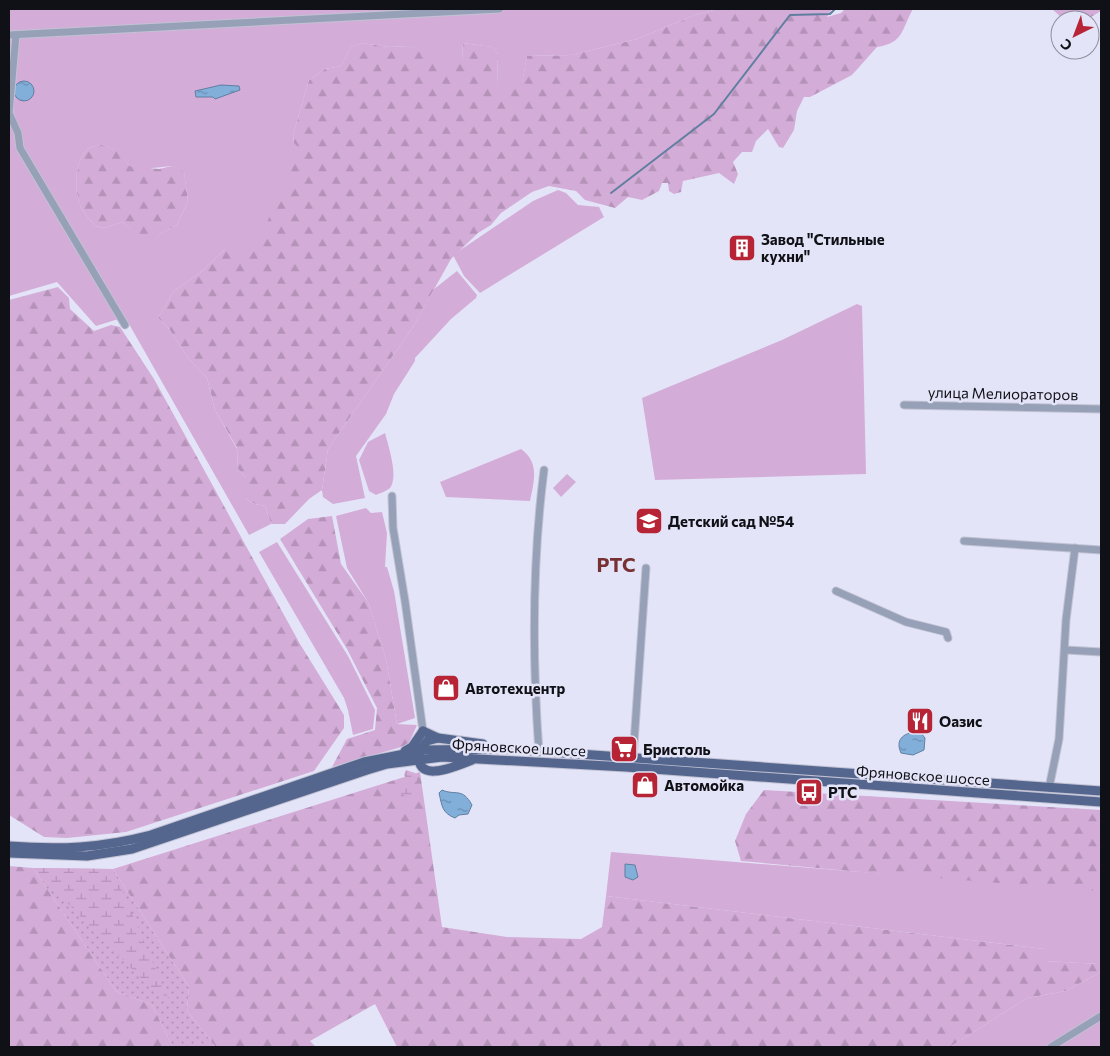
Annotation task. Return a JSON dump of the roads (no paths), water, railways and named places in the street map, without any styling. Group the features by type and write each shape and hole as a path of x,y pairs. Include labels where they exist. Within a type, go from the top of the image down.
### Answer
{"main road":[{"path":"422,731 438,738 508,749"},
{"path":"400,754 412,747 422,731"},
{"path":"422,731 419,755 423,767 435,772 446,770 475,758"},
{"path":"419,755 427,741 438,738"},
{"name":"Фряновское шоссе","path":"9,853 87,856 132,849 367,770 442,748 508,749 1101,791"},
{"name":"Фряновское шоссе","path":"9,846 75,849 130,841 326,774 400,754 626,767 1101,802"}],"street":[{"path":"125,325 24,158 20,148 18,133 9,113 12,35 499,9"},
{"name":"улица Мелиораторов","path":"904,405 1101,409"},
{"path":"539,752 533,618 537,521 544,470"},
{"path":"392,496 393,528 405,601 422,731"},
{"path":"964,541 1101,550"},
{"path":"1049,788 1059,739 1066,650 1066,620 1075,548"},
{"path":"632,758 646,568"},
{"path":"836,591 906,622 946,632 948,638"},
{"path":"1066,650 1101,652"},
{"path":"1051,1047 1101,1016"}],"water":[{"path":"20,81 28,81 34,87 34,95 28,101 20,101 14,95 14,87"},
{"path":"221,85 239,86 240,90 215,99 213,97 196,97 195,91"},
{"path":"916,732 921,733 925,738 924,750 913,755 901,753 899,744 901,738"},
{"path":"442,790 465,796 472,805 468,814 459,815 455,818 447,814 443,808 439,793"},
{"path":"625,864 635,865 638,877 633,880 625,877"}],"waterway":[{"path":"611,193 714,114 790,15 830,14 835,9"}],"place":[{"name":"Завод \"Стильные кухни\"","path":"742,248"},
{"name":"Детский сад №54","path":"649,521"},
{"name":"Автотехцентр","path":"446,688"},
{"name":"Оазис","path":"920,721"},
{"name":"Бристоль","path":"624,749"},
{"name":"Автомойка","path":"645,785"},
{"name":"РТС","path":"809,792"}],"district":[{"name":"РТС","path":"616,564"}]}
